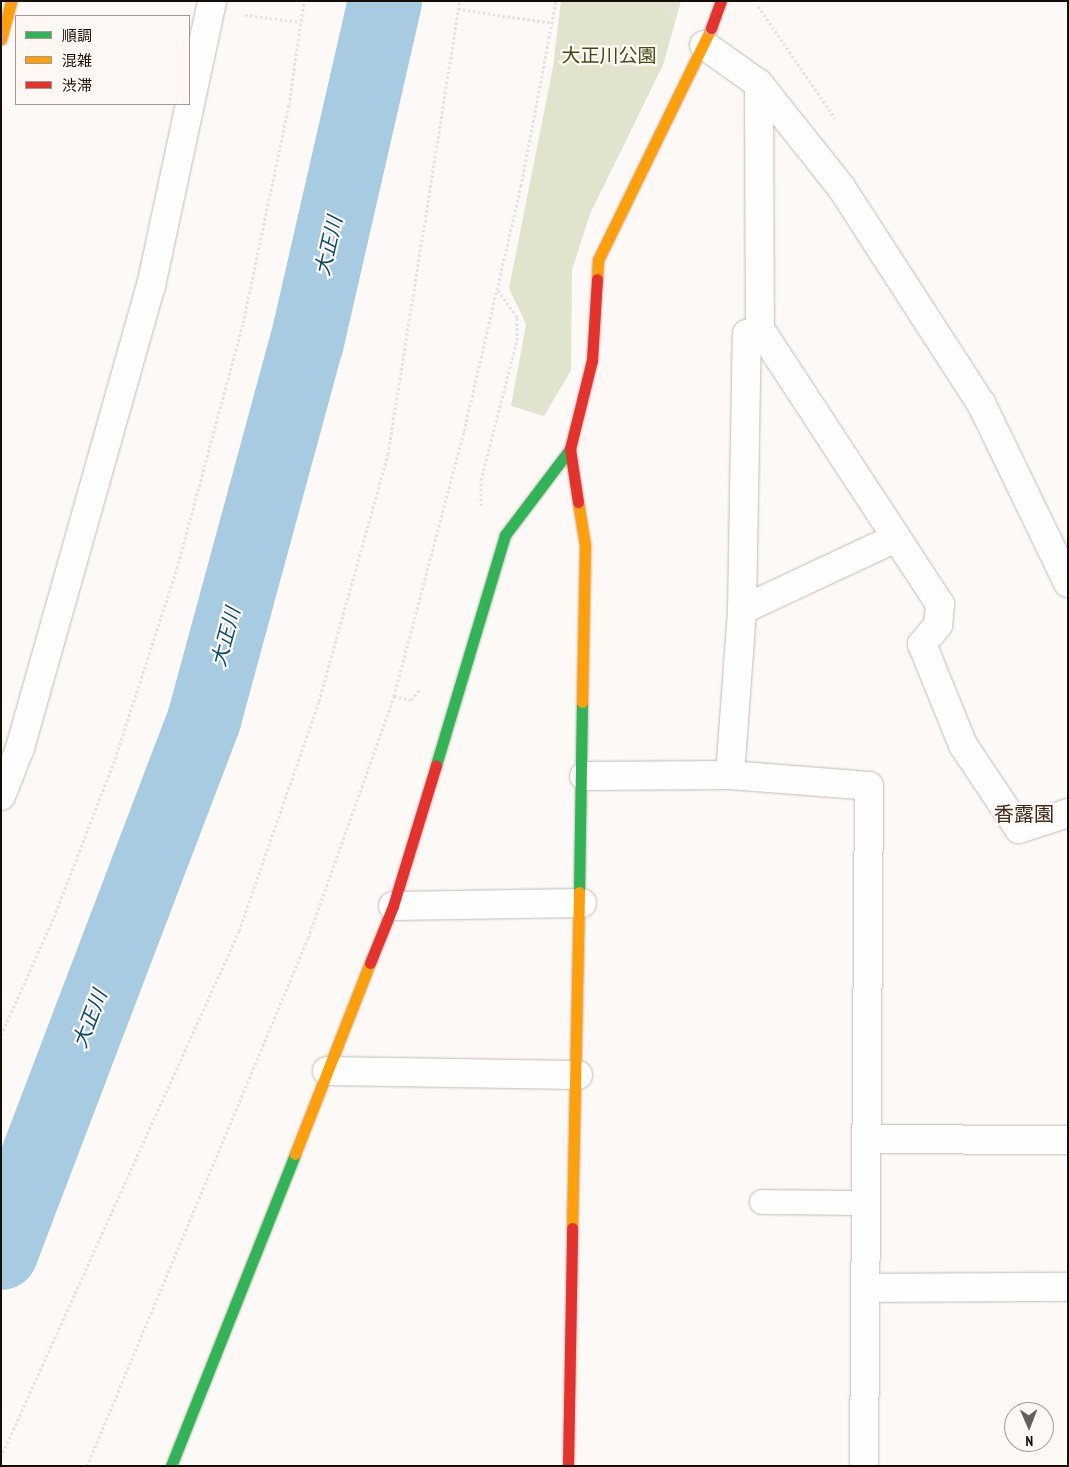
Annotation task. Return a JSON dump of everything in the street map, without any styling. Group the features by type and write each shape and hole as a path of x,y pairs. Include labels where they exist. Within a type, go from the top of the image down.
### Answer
{"street":[{"path":"1,39 11,1"},
{"path":"190,104 212,1"},
{"path":"568,1466 582,903 585,545 570,449 592,360 598,260 707,36 720,1"},
{"path":"707,36 759,84 841,186 981,403 1068,583"},
{"path":"759,84 760,329 940,604 938,625 922,644 963,745 1019,829 1068,812"},
{"path":"1,796 20,748 151,286 190,105"},
{"path":"730,775 742,610 748,334 760,329"},
{"path":"171,1466 393,906 505,535 570,449"},
{"path":"742,610 896,538"},
{"path":"584,776 730,775 869,786 864,1466"},
{"path":"393,906 582,903"},
{"path":"327,1071 578,1075"},
{"path":"866,1139 1068,1140"},
{"path":"865,1288 1068,1287"}],"lane":[{"path":"762,1202 866,1203"}],"path":[{"path":"1,1035 54,917 115,759 177,568 243,323 289,105 304,1"},
{"path":"1,1457 239,931 319,701 388,454 460,1"},
{"path":"87,1466 308,938 394,696 497,288 553,24 556,1"},
{"path":"658,1 680,22"},
{"path":"458,9 553,24"},
{"path":"268,18 301,22"},
{"path":"497,288 517,317 517,340 481,480 481,510 505,535"}],"green space":[{"name":"大正川公園","path":"561,1 681,1 663,65 590,214 572,270 571,370 544,416 511,406 526,324 509,288 553,67"}],"waterway":[{"name":"大正川","path":"1,1253 204,720 307,342 385,1"}],"traffic: fast":[{"path":"436,765 505,535 570,449"},
{"path":"579,892 582,702"},
{"path":"171,1466 295,1154"}],"traffic: slow":[{"path":"1,39 11,1"},
{"path":"597,279 598,260 711,28"},
{"path":"578,502 585,545 582,702"},
{"path":"572,1228 579,892"},
{"path":"295,1154 370,963"}],"traffic: jam":[{"path":"711,28 721,1"},
{"path":"578,502 570,449 592,360 597,279"},
{"path":"370,963 393,906 436,765"},
{"path":"568,1466 572,1228"}],"district":[{"name":"香露園","path":"1024,814"}]}
